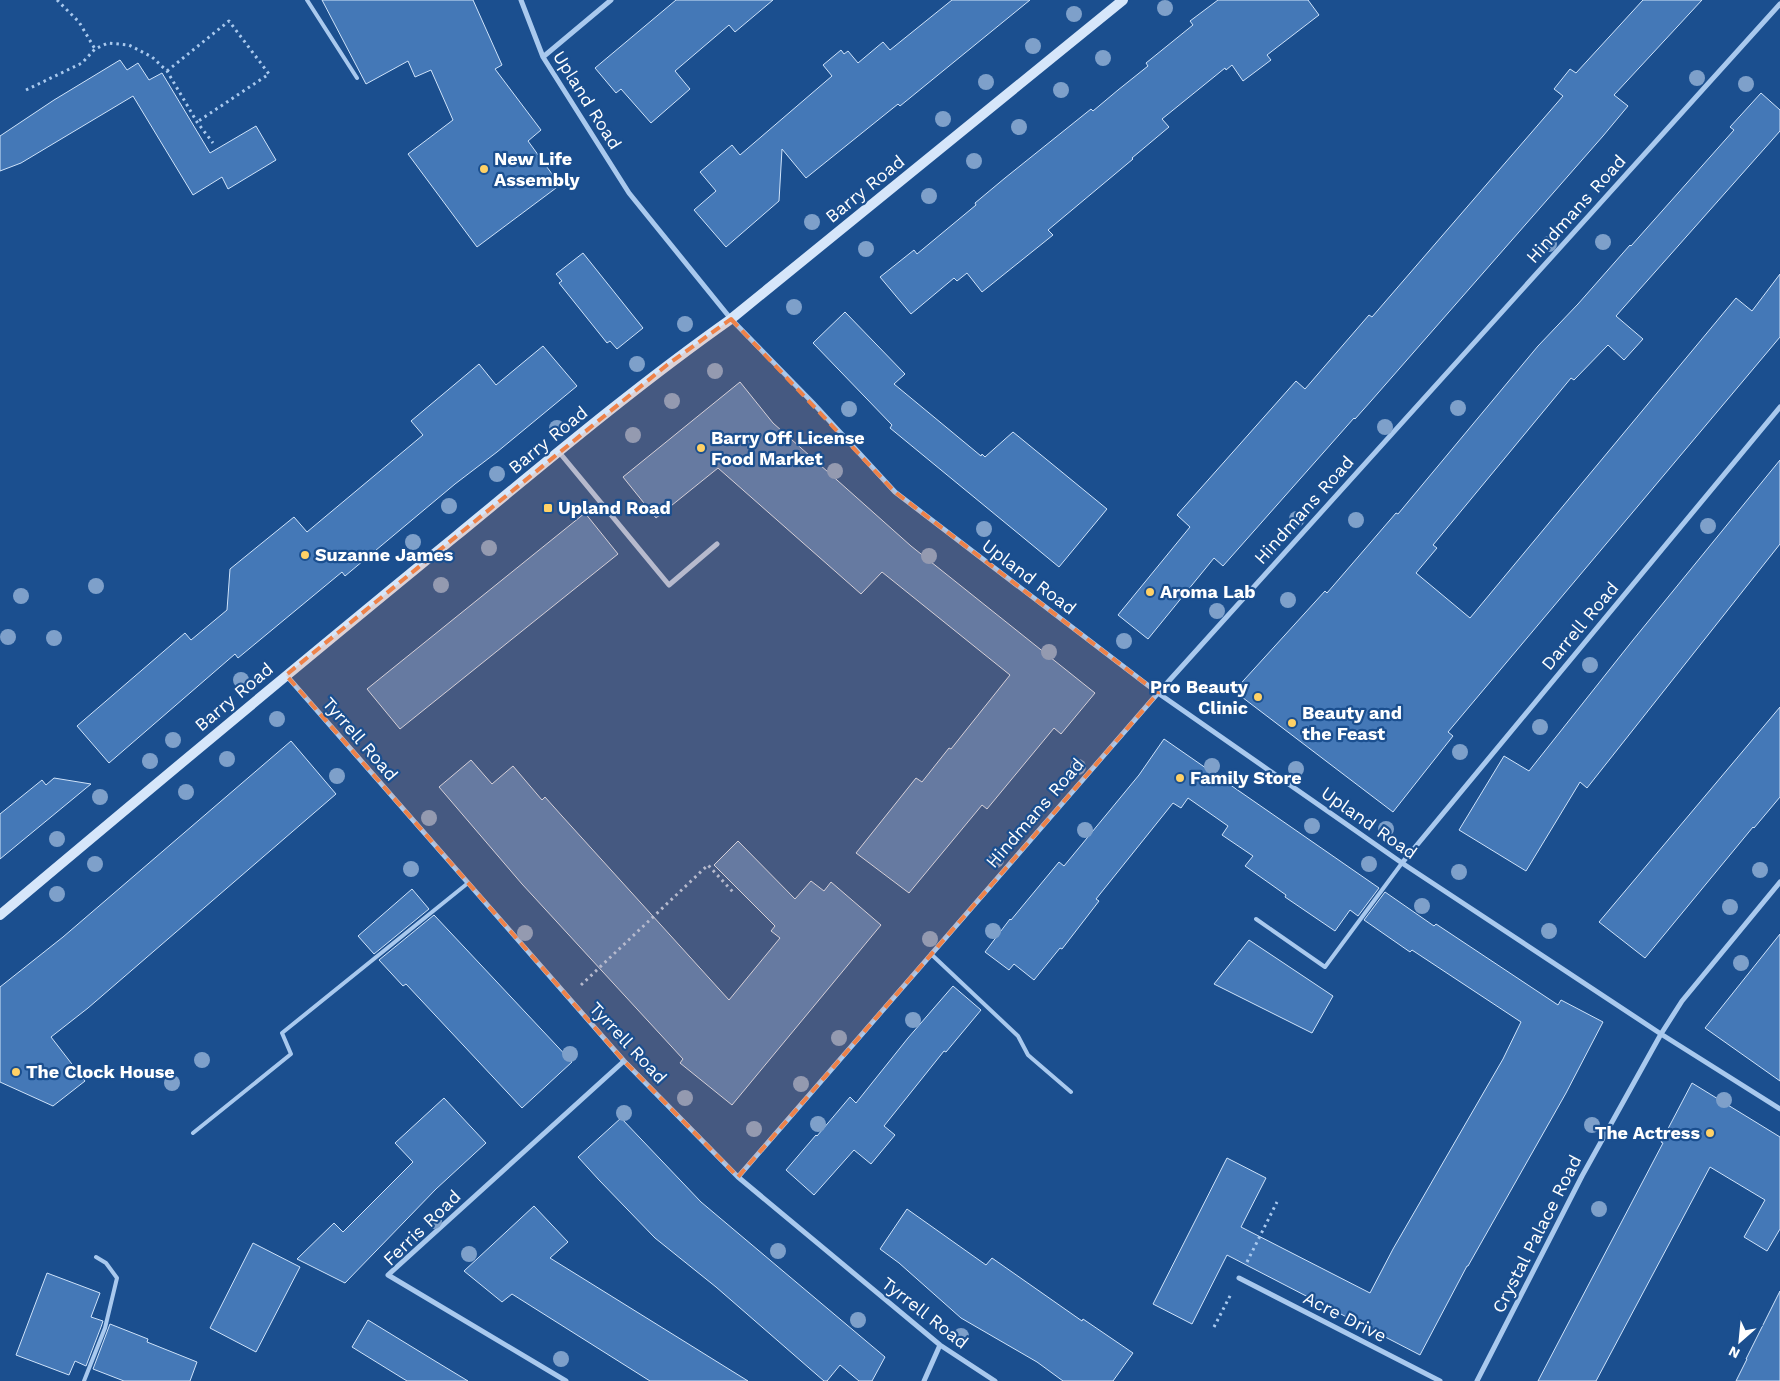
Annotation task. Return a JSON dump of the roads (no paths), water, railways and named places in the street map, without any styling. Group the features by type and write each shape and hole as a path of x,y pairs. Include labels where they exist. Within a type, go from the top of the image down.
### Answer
{"main road":[{"name":"Barry Road","path":"0,915 286,675 559,452 667,365 731,319 1123,0"}],"street":[{"name":"Upland Road","path":"521,0 543,57 628,193 731,319 813,403 895,492 1158,693 1402,863 1661,1034 1780,1109"},
{"path":"543,57 611,0"},
{"name":"Hindmans Road","path":"738,1177 1158,693 1780,4"},
{"name":"Darrell Road","path":"1402,863 1780,406"},
{"path":"559,452 669,585 717,544"},
{"name":"Tyrrell Road","path":"286,675 624,1061 738,1177 940,1346 995,1381"},
{"name":"Crystal Palace Road","path":"1476,1381 1582,1176 1661,1034 1682,1001 1780,882"},
{"name":"Ferris Road","path":"566,1381 388,1275 624,1061"},
{"name":"Acre Drive","path":"1239,1278 1440,1381"},
{"path":"924,1381 940,1346"}],"lane":[{"path":"307,0 357,78"},
{"path":"1256,919 1325,967 1402,863"},
{"path":"193,1133 290,1054 282,1033 468,883"},
{"path":"931,954 1018,1036 1028,1055 1071,1092"},
{"path":"84,1381 105,1328 117,1278 106,1263 96,1257"}],"place":[{"name":"New Life Assembly","path":"484,169"},
{"name":"Barry Off License Food Market","path":"701,448"},
{"name":"Upland Road","path":"548,508"},
{"name":"Suzanne James","path":"305,555"},
{"name":"Aroma Lab","path":"1150,592"},
{"name":"Pro Beauty Clinic","path":"1258,697"},
{"name":"Beauty and the Feast","path":"1292,723"},
{"name":"Family Store","path":"1180,778"},
{"name":"The Clock House","path":"16,1072"},
{"name":"The Actress","path":"1710,1133"}]}
